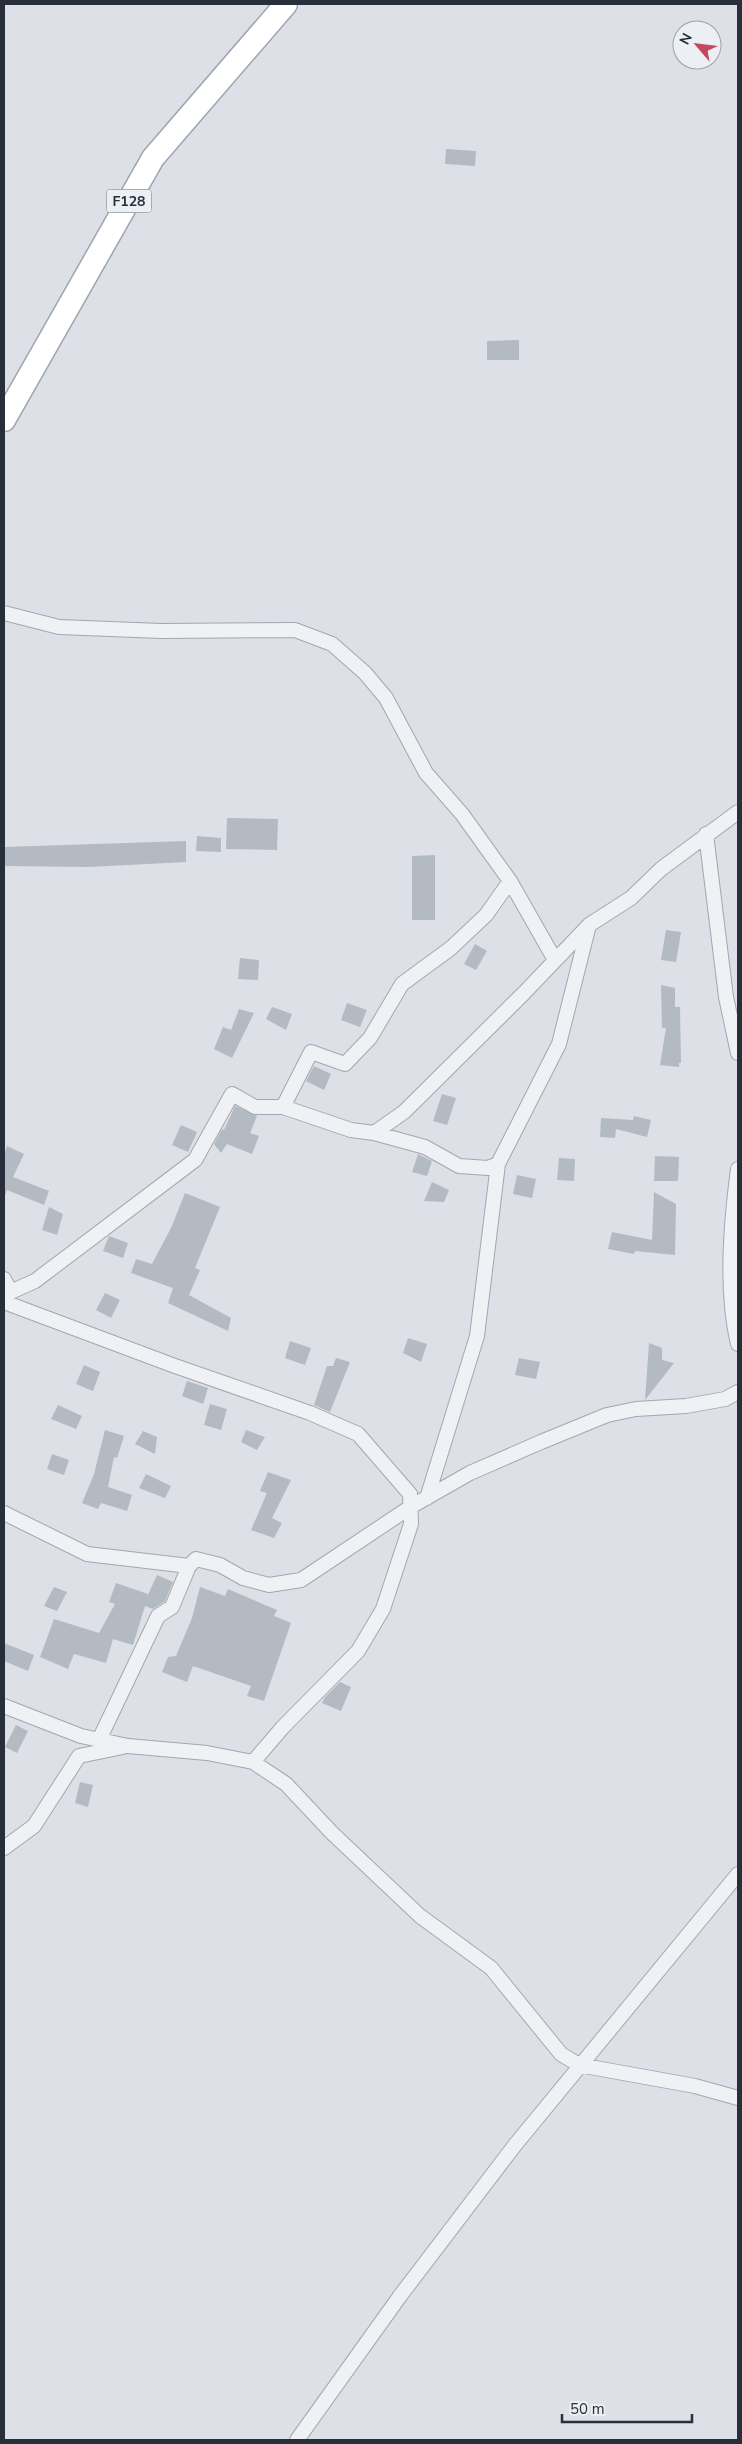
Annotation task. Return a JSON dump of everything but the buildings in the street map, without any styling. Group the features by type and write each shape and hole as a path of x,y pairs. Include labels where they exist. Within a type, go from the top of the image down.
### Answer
{"main road":[{"name":"F128","path":"4,420 153,158 286,4"}],"street":[{"path":"4,613 59,627 161,631 295,630 332,644 365,673 386,698 426,773 462,814 510,881 556,960"},
{"path":"374,1133 404,1112 589,925 632,898 661,868 738,812"},
{"path":"706,834 726,997 738,1053"},
{"path":"284,1107 311,1052 345,1064 370,1038 402,984 451,948 486,915 510,881"},
{"path":"427,1498 477,1336 498,1164 559,1044 589,925"},
{"path":"6,1296 42,1276 194,1160 232,1094 255,1107 284,1107 351,1130 374,1133 425,1147 459,1166 488,1168 498,1164"},
{"path":"738,1169 733,1210 731,1283 738,1344"},
{"path":"4,1279 6,1296"},
{"path":"6,1296 175,1366 310,1413 358,1434 410,1494 412,1524 383,1609 358,1651 283,1727 253,1762"},
{"path":"99,1740 158,1616 172,1607 189,1566 196,1559 220,1565 243,1578 270,1585 301,1580 412,1506 470,1473 607,1415 636,1409 686,1406 724,1399 738,1392"},
{"path":"4,1513 87,1554 189,1566"},
{"path":"4,1706 81,1736 128,1746 207,1753 253,1762 286,1784 332,1833 420,1916 491,1968 561,2054 579,2065 695,2086 738,2098"},
{"path":"4,1848 34,1826 79,1756 128,1746"},
{"path":"297,2440 400,2296 579,2065 738,1874"}]}
